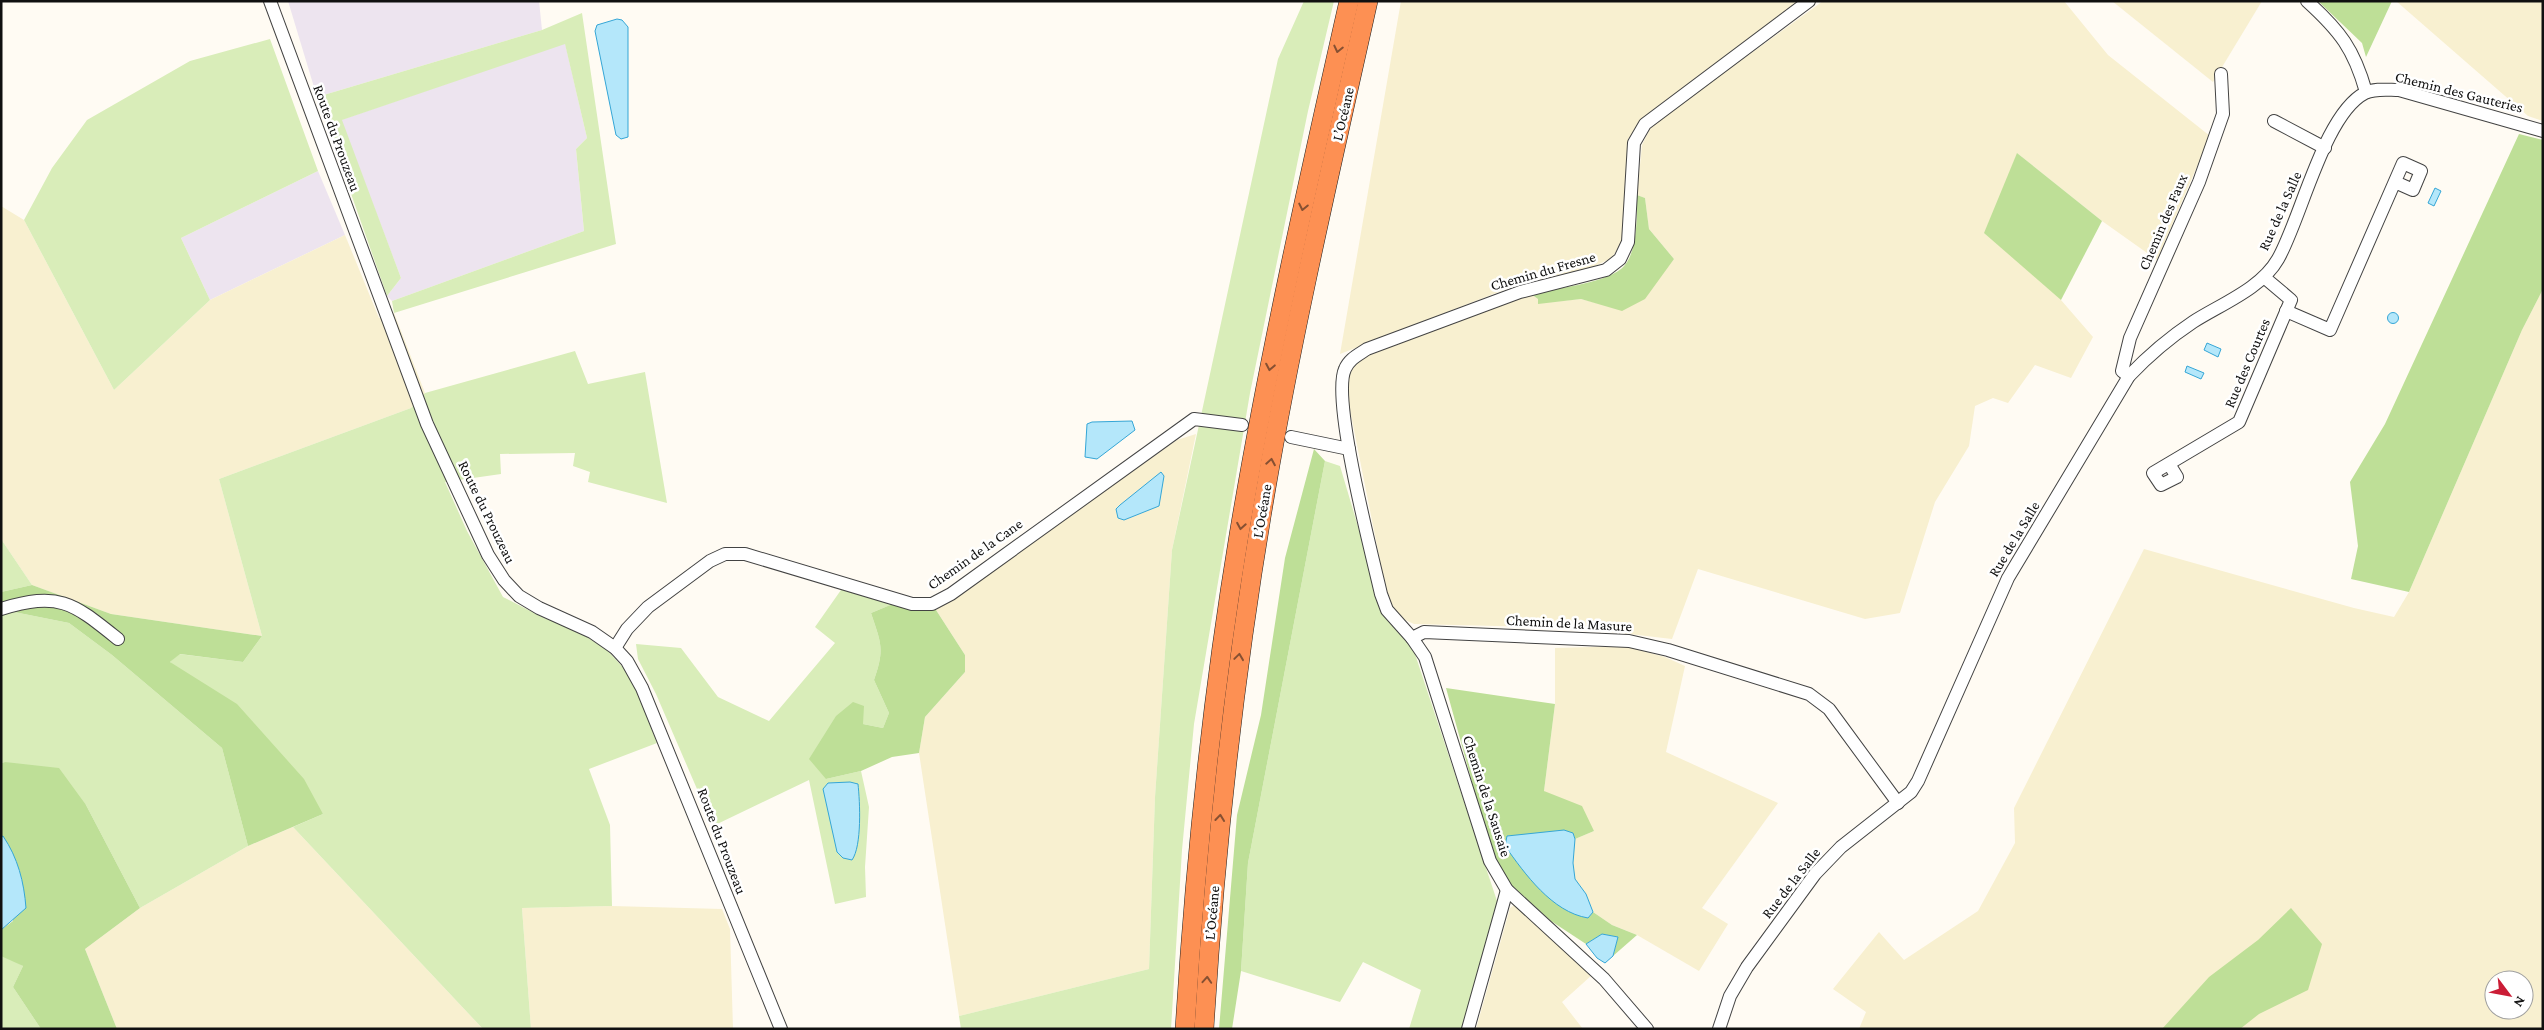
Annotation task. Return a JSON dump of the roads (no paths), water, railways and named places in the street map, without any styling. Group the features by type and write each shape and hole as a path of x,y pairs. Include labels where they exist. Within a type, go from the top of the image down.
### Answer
{"highway":[{"name":"L’Océane","path":"1185,1029 1202,813 1236,554 1278,330 1349,1"},
{"name":"L’Océane","path":"1204,1029 1222,802 1253,568 1291,353 1368,1"}],"street":[{"name":"Route du Prouzeau","path":"270,1 427,424 488,555 504,580 519,596 539,608 592,632 614,648 627,661 642,688 781,1029"},
{"name":"Chemin du Fresne","path":"1349,449 1340,386 1344,369 1352,358 1367,349 1520,292 1606,270 1620,259 1628,242 1634,143 1645,124 1808,1"},
{"path":"2307,1 2330,22 2352,50 2366,92"},
{"name":"Chemin des Faux","path":"2130,376 2122,371 2130,338 2199,182 2223,114 2221,74"},
{"name":"Chemin des Gauteries","path":"2366,92 2399,90 2543,131"},
{"name":"Rue de la Salle","path":"1719,1029 1730,996 1747,967 1815,874 1841,847 1911,792 1924,770 2008,578 2130,376 2155,349 2265,278 2278,259 2325,148 2344,112 2366,92"},
{"path":"2274,121 2325,148"},
{"path":"2286,311 2330,330 2395,182"},
{"name":"Rue des Courtes","path":"2169,464 2239,422 2291,300 2265,278"},
{"name":"Chemin de la Cane","path":"614,648 627,629 648,607 710,561 725,554 745,554 912,604 932,604 951,594 1194,419 1242,425"},
{"path":"1291,437 1349,449 1381,594 1387,610 1412,638"},
{"path":"1,609 30,600 49,600 73,605 118,639"},
{"name":"Chemin de la Masure","path":"1412,638 1424,632 1629,641 1668,650 1809,694 1829,709 1898,803"},
{"name":"Chemin de la Sausaie","path":"1412,638 1425,657 1490,861 1507,890 1604,979 1647,1029"},
{"path":"1468,1029 1507,890"}],"water":[{"path":"617,19 622,20 628,27 628,137 621,139 616,135 595,31 597,25"},
{"path":"2435,188 2441,191 2434,206 2428,203"},
{"path":"2393,312 2399,318 2393,324 2387,318"},
{"path":"2207,343 2221,349 2218,357 2204,350"},
{"path":"2187,366 2204,373 2201,379 2185,372"},
{"path":"1132,421 1135,430 1097,459 1085,457 1087,424 1092,422"},
{"path":"1161,472 1164,476 1159,506 1124,520 1118,518 1116,509"},
{"path":"850,782 858,784 860,812 859,835 852,860 843,858 837,852 823,789 828,783"},
{"path":"1564,830 1573,833 1575,839 1573,863 1575,879 1586,894 1593,912 1588,918 1575,914 1551,900 1531,880 1505,846 1507,836"},
{"path":"3,836 13,853 19,870 26,908 1,930 1,837"},
{"path":"1602,934 1618,937 1613,956 1605,963 1597,958 1586,944"}]}
